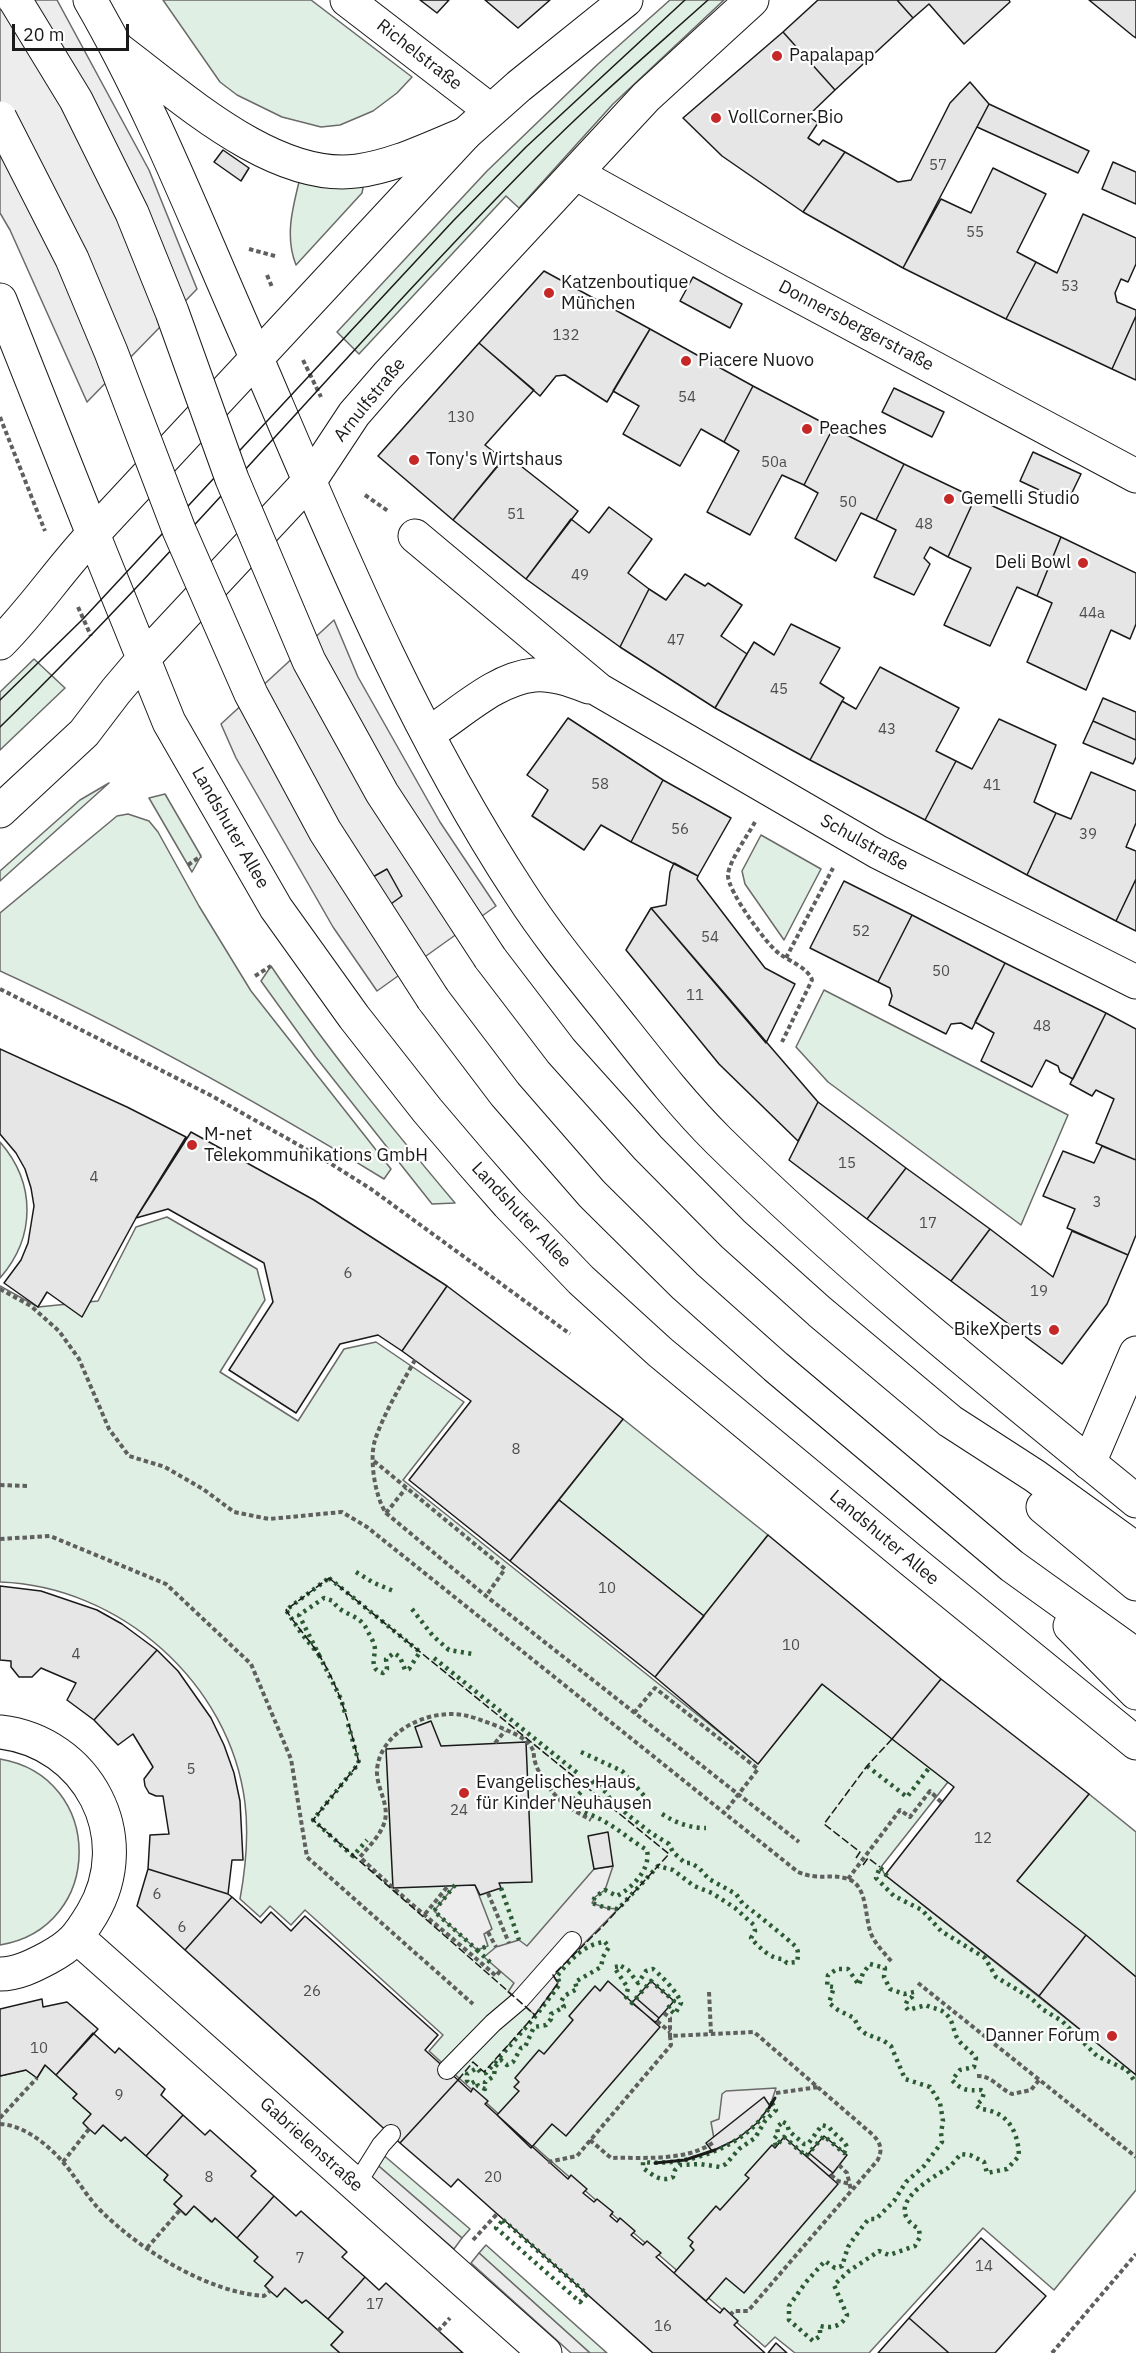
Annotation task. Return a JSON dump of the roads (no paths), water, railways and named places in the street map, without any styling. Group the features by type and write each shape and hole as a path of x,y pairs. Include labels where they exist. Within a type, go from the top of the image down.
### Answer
{"main road":[{"path":"15,0 76,100 132,213 172,312 232,479 309,661 382,793 490,958 561,1051 648,1148 733,1234 794,1289 950,1421 1032,1497 1136,1584"},
{"path":"90,0 116,47 190,203 334,539 473,820 522,897 658,1073 709,1130 822,1237 974,1369 1136,1501"},
{"name":"Richelstraße","path":"347,0 490,110"},
{"path":"0,643 26,616 76,551 465,134 490,110 626,0"},
{"name":"Arnulfstraße","path":"0,811 84,733 144,658 310,479 371,393 577,174 646,97 752,0"},
{"path":"116,47 231,132 256,147 295,165 331,173 356,172 388,166 465,134"},
{"path":"0,117 72,259 111,352 179,530 251,694 325,831 433,999 505,1094 592,1194 685,1286 1012,1566 1136,1655"},
{"name":"Donnersbergerstraße","path":"577,174 734,261 1136,476"},
{"name":"Landshuter Allee","path":"0,300 170,722 276,908 354,1017 399,1075 508,1204 581,1280 660,1352 910,1560 1136,1743"},
{"name":"Schulstraße","path":"416,536 598,690 878,852 1136,982"},
{"name":"Schulstraße","path":"429,733 507,682 536,674 565,679 598,690"},
{"path":"1089,1462 1136,1353"},
{"path":"950,1421 1035,1476 1136,1549"},
{"path":"1012,1566 1136,1693"},
{"path":"0,1732 18,1734 39,1742 61,1755 83,1776 100,1806 106,1823 109,1854 106,1879 99,1901 78,1938 30,1968 0,1974"},
{"name":"Gabrielenstraße","path":"78,1938 545,2353"}],"lane":[{"path":"447,2070 493,2023 519,2001 572,1941"},
{"path":"356,2185 381,2145 391,2134"}],"tram line":[{"path":"0,700 83,619 454,220 526,147 685,0"},
{"path":"0,727 69,658 203,516 400,300 535,159 708,0"}],"place":[{"name":"Papalapap","path":"777,56"},
{"name":"VollCorner Bio","path":"716,118"},
{"name":"Katzenboutique München","path":"549,293"},
{"name":"Piacere Nuovo","path":"686,361"},
{"name":"Peaches","path":"807,429"},
{"name":"Tony's Wirtshaus","path":"414,460"},
{"name":"Gemelli Studio","path":"949,499"},
{"name":"Deli Bowl","path":"1083,563"},
{"name":"M-net Telekommunikations GmbH","path":"192,1145"},
{"name":"BikeXperts","path":"1054,1330"},
{"name":"Evangelisches Haus für Kinder Neuhausen","path":"464,1793"},
{"name":"Danner Forum","path":"1112,2036"}]}
